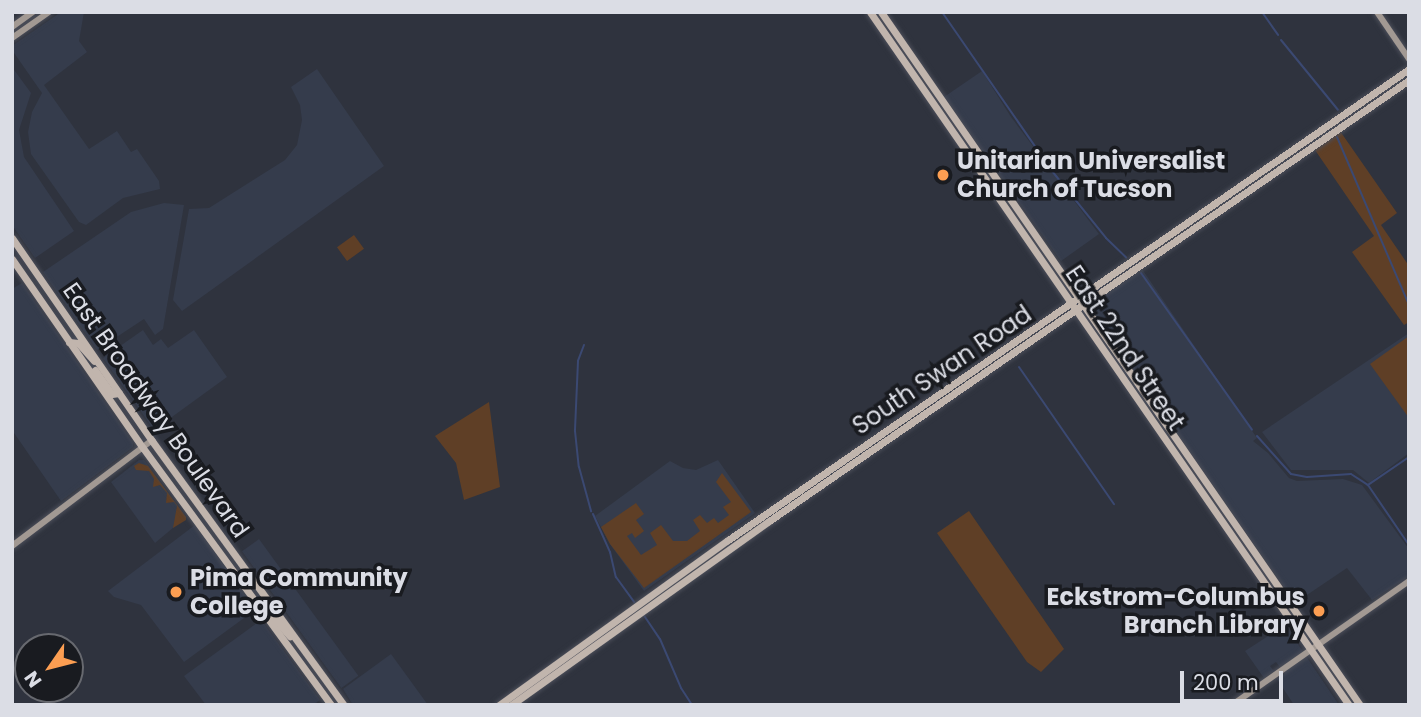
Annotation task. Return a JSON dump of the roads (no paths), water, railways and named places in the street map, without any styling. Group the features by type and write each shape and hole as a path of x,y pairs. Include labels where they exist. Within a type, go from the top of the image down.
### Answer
{"main road":[{"name":"East 22nd Street","path":"870,12 1074,308 1314,646 1360,705"},
{"name":"East 22nd Street","path":"881,12 1082,302 1314,646 1349,705"},
{"path":"898,53 906,48"},
{"name":"South Swan Road","path":"511,705 643,606 1074,308 1409,69"},
{"name":"South Swan Road","path":"1082,302 1409,79"},
{"path":"962,146 970,140"},
{"name":"East Broadway Boulevard","path":"12,238 152,441 344,705"},
{"name":"East Broadway Boulevard","path":"12,259 143,448 331,705"},
{"path":"69,342 78,343 89,358 100,366"},
{"path":"85,365 94,369 112,394 119,393"},
{"path":"260,609 267,610 285,633 297,640"},
{"name":"South Swan Road","path":"499,705 635,612"}],"street":[{"path":"12,27 33,12"},
{"path":"1377,12 1409,58"},
{"path":"12,38 47,13"},
{"path":"12,546 152,441"},
{"path":"1232,705 1409,581"}],"waterway":[{"path":"942,12 1052,171 1106,238 1126,257"},
{"path":"1262,12 1278,35"},
{"path":"1281,40 1338,110"},
{"path":"1337,137 1409,305"},
{"path":"1141,273 1252,430"},
{"path":"584,345 578,361 575,431 579,467 591,511"},
{"path":"1019,367 1114,504"},
{"path":"1257,436 1291,474 1307,477 1351,474 1368,485"},
{"path":"1409,457 1368,485 1409,545"},
{"path":"593,514 610,552 616,577 635,603"},
{"path":"643,614 660,639 681,688 692,705"}],"place":[{"name":"Unitarian Universalist Church of Tucson","path":"943,175"},
{"name":"Pima Community College","path":"176,592"},
{"name":"Eckstrom-Columbus Branch Library","path":"1319,611"}]}
